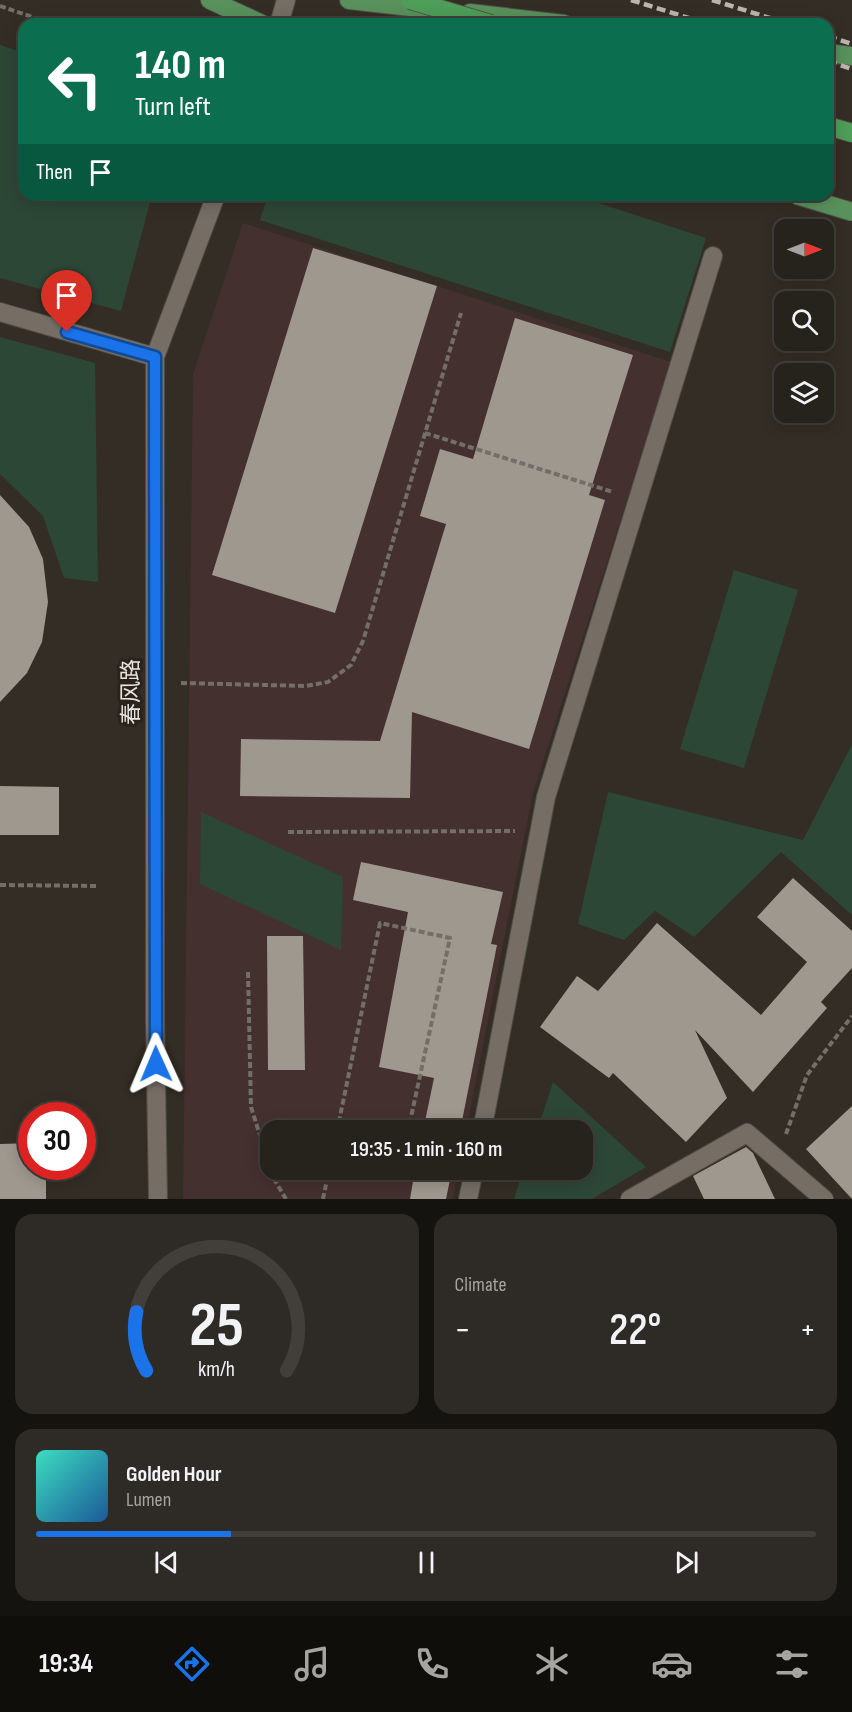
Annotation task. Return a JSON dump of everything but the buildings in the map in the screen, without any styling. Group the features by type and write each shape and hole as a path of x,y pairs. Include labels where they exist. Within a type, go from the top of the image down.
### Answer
{"highway":[{"path":"410,0 471,18"},
{"path":"834,128 852,133"}],"main road":[{"path":"210,0 248,18"},
{"path":"349,0 510,18"},
{"path":"834,54 852,56"},
{"path":"816,201 852,212"}],"street":[{"path":"281,18 286,0"},
{"name":"春风路","path":"159,1199 155,1019 155,357 214,201"},
{"path":"484,1120 546,797 713,256"},
{"path":"0,312 155,357"},
{"path":"630,1199 747,1132 824,1199"},
{"path":"468,1199 472,1180"}],"path":[{"path":"0,6 36,18"},
{"path":"155,683 306,686 328,682 351,665 363,641 461,313"},
{"path":"425,433 638,500"},
{"path":"288,832 540,831"},
{"path":"0,885 98,886"},
{"path":"339,1120 380,923 450,938 410,1120"},
{"path":"248,972 251,1107 260,1136"},
{"path":"777,1158 807,1075 852,1016"},
{"path":"275,1180 286,1199"},
{"path":"323,1199 327,1180"}],"shaded area":[{"path":"243,223 671,362 533,793 468,1120 260,1120 260,1180 456,1180 453,1199 183,1199 193,374"}],"green space":[{"path":"0,45 18,51 18,201 150,201 121,311 0,278"},
{"path":"266,201 592,201 706,238 670,352 260,220"},
{"path":"0,337 95,363 98,582 64,578 43,516 0,474"},
{"path":"734,570 798,590 744,768 680,749"},
{"path":"852,744 852,915 781,852 694,937 655,911 624,940 578,924 608,792 803,840"},
{"path":"201,812 343,877 341,950 200,884"},
{"path":"553,1082 646,1167 592,1199 514,1199 520,1180 593,1180 593,1120 541,1120"}],"railway":[{"path":"631,0 689,18"},
{"path":"712,0 770,18"},
{"path":"834,38 852,44"},
{"path":"834,63 852,69"}],"route":[{"path":"67,332 155,357 156,1064"}]}
